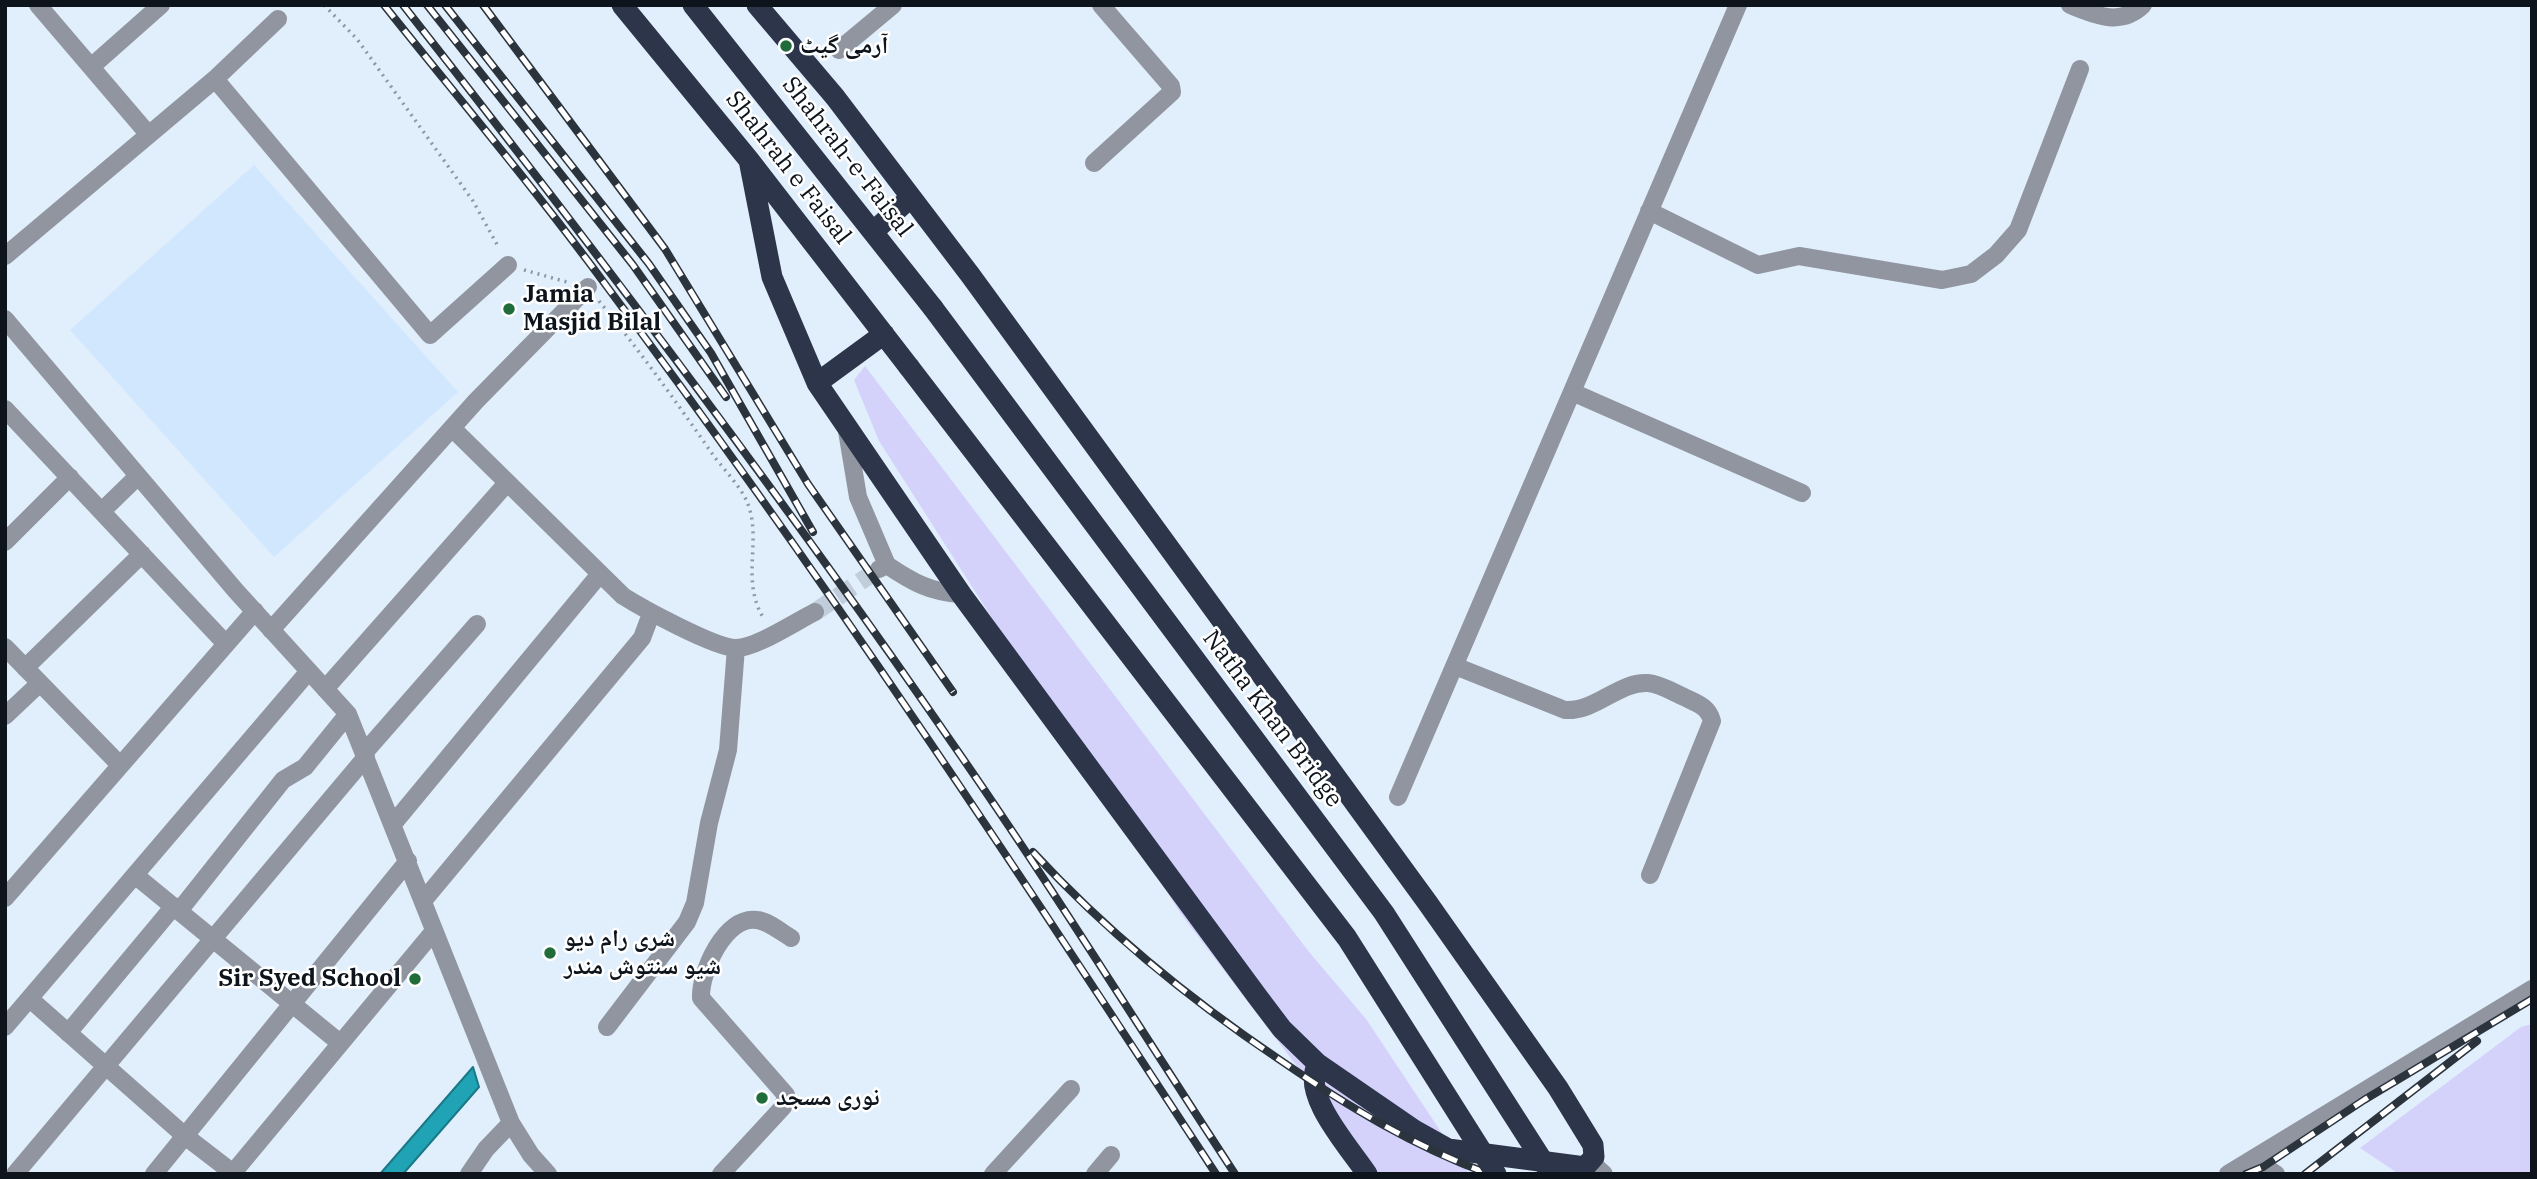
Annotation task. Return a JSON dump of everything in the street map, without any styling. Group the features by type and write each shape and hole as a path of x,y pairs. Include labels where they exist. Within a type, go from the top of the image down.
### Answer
{"highway":[{"name":"Shahrah e Faisal","path":"622,5 749,160 1347,938 1496,1174"},
{"name":"Shahrah-e-Faisal","path":"693,5 933,308"},
{"path":"749,160 772,277 817,383 847,431 961,594 1282,1029 1318,1064 1414,1130 1448,1149 1598,1168 1593,1145 1503,1006 911,197 835,97 757,5"},
{"path":"873,232 911,197"},
{"name":"Natha Khan Bridge","path":"933,308 1384,913 1551,1174"},
{"path":"817,383 884,334"},
{"path":"1318,1064 1314,1071 1316,1098 1367,1174"}],"street":[{"path":"38,5 149,135"},
{"path":"91,67 161,5"},
{"path":"839,50 893,5"},
{"path":"1094,163 1172,92 1171,86 1101,5"},
{"path":"1398,797 1738,5"},
{"path":"2070,5 2112,18 2128,16 2143,5"},
{"path":"5,256 215,79 278,19"},
{"path":"1649,211 1758,265 1799,256 1942,280 1971,274 1996,255 2018,230 2080,69"},
{"path":"215,79 429,335 508,265"},
{"path":"271,630 452,428 588,287"},
{"path":"5,319 254,611 348,714 511,1123 531,1155 548,1174"},
{"path":"1572,392 1802,493"},
{"path":"5,409 226,644"},
{"path":"452,428 623,596 651,614 668,618 720,645 736,648 750,645 815,612"},
{"path":"847,431 858,498 883,567 937,593 961,594"},
{"path":"102,511 138,476"},
{"path":"5,542 70,477"},
{"path":"325,689 507,482"},
{"path":"25,668 142,554"},
{"path":"393,824 600,574"},
{"path":"6,895 254,611"},
{"path":"423,901 642,638 651,614"},
{"path":"15,1174 477,624"},
{"path":"5,647 119,764"},
{"path":"607,1027 687,922 695,903 709,823 728,750 736,648"},
{"path":"1455,666 1565,710 1578,711 1637,683 1650,683 1703,706 1710,713 1712,721 1650,875"},
{"path":"5,1027 309,671"},
{"path":"5,716 40,683"},
{"path":"68,1033 283,780 305,767 348,714"},
{"path":"154,1174 408,861"},
{"path":"136,876 340,1043"},
{"path":"721,1174 783,1107 786,1095 701,998 701,986 727,933 743,920 759,920 791,938"},
{"path":"30,999 185,1136 232,1173 434,931"},
{"path":"2241,1167 2530,995"},
{"path":"993,1174 1071,1089"},
{"path":"469,1174 486,1149 511,1123"},
{"path":"1095,1174 1111,1155"},
{"path":"2241,1167 2276,1174"}],"shaded area":[{"path":"254,165 458,392 274,557 70,330"},
{"path":"865,366 1309,952 1366,1019 1469,1174 1379,1174 1181,914 879,441 854,380"},
{"path":"2532,1024 2532,1174 2399,1174 2360,1148 2521,1027"},
{"path":"473,1067 479,1087 403,1174 380,1174"}],"tunnel":[{"path":"815,612 879,569"}],"railway":[{"path":"384,5 581,252 766,505 919,726 1216,1174"},
{"path":"403,5 682,368 818,553 1023,847 1235,1174"},
{"path":"427,5 633,265 726,397"},
{"path":"445,5 649,264 711,353 813,532"},
{"path":"483,5 665,249 808,484 953,692"},
{"path":"1033,852 1120,937 1246,1037 1381,1124 1434,1151 1489,1174"},
{"path":"2246,1174 2263,1167 2364,1100 2532,999"},
{"path":"2305,1174 2477,1041"}],"place":[{"name":"آرمی گیٹ","path":"786,46"},
{"name":"Jamia Masjid Bilal","path":"509,309"},
{"name":"شری رام دیو شیو سنتوش مندر","path":"550,953"},
{"name":"Sir Syed School","path":"415,979"},
{"name":"نوری مسجد","path":"762,1098"}]}
